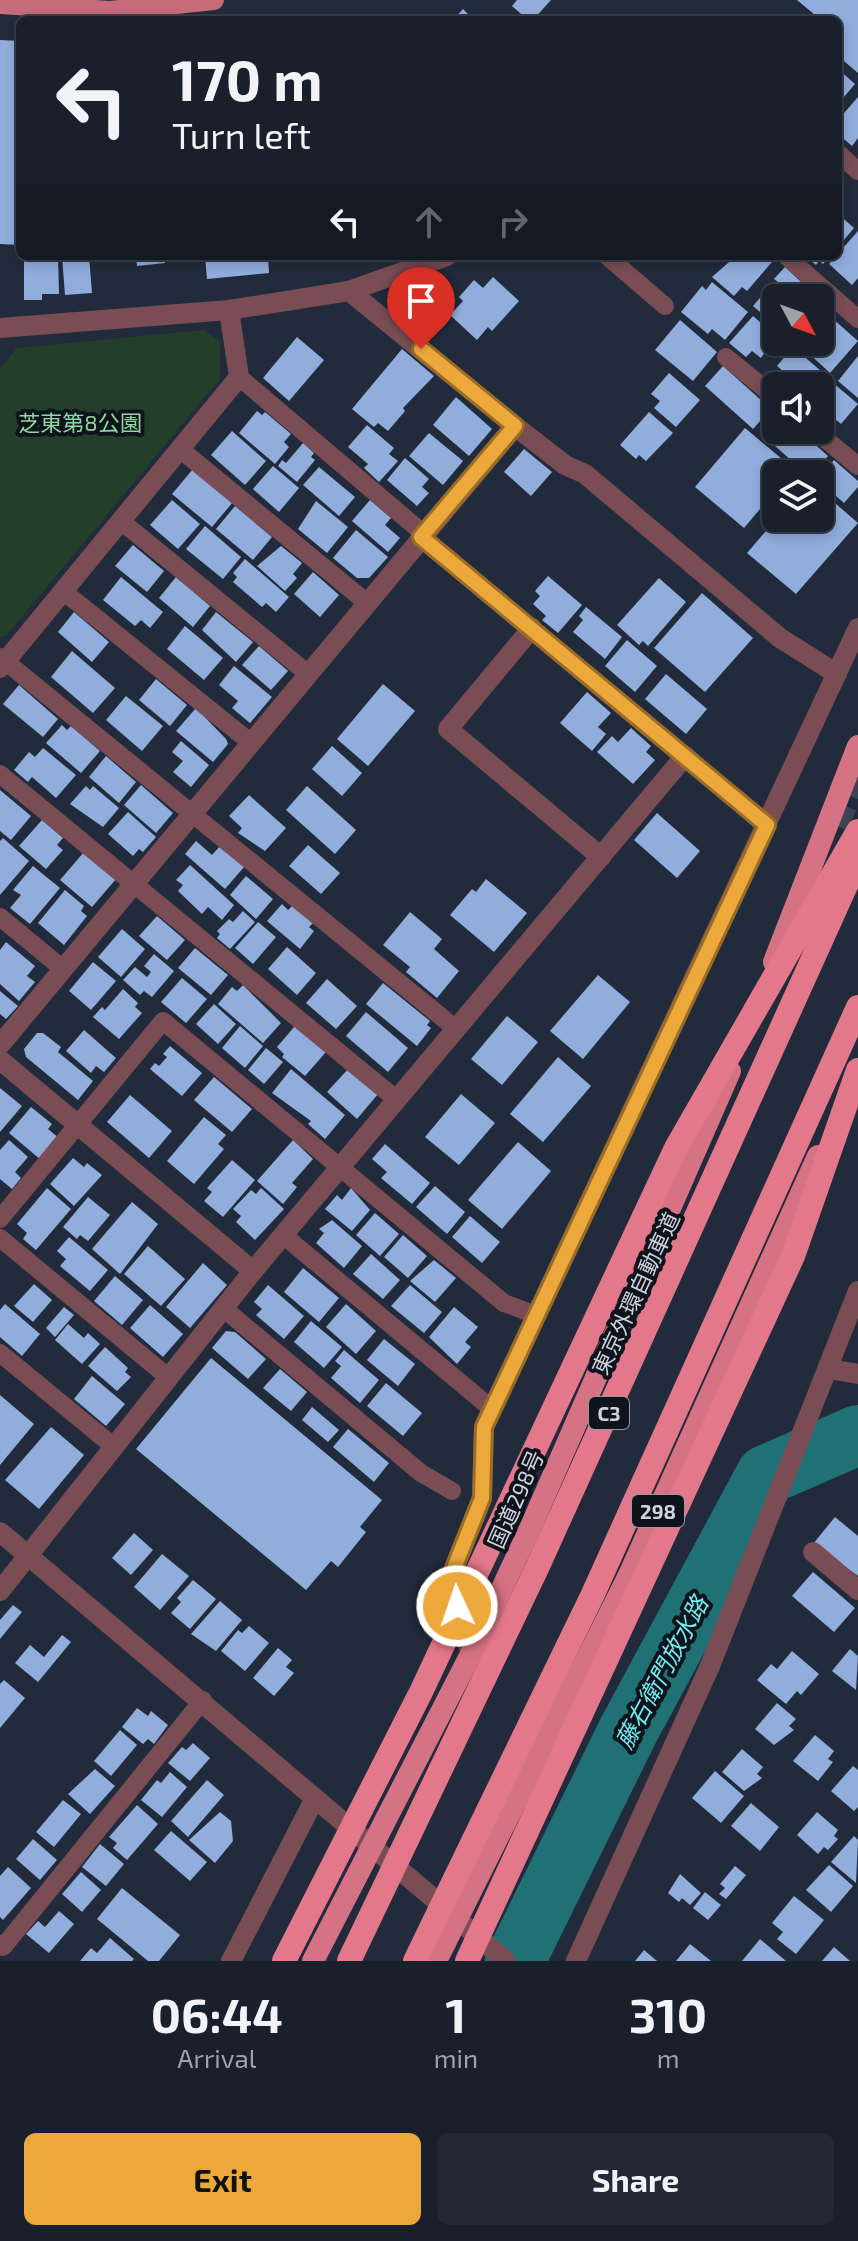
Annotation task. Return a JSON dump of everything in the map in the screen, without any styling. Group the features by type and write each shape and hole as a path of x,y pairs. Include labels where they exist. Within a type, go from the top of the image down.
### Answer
{"highway":[{"name":"国道298号","path":"313,1961 471,1654 528,1533 741,1047 858,746"},
{"path":"284,1961 421,1692 676,1148 858,831"},
{"name":"東京外環自動車道","path":"349,1961 538,1566 723,1165 858,859"},
{"path":"415,1961 593,1594 858,1007"},
{"path":"467,1961 793,1256 858,1070"},
{"name":"298","path":"436,1961 629,1575 858,1070"}],"main road":[{"path":"0,4 110,11 214,0"}],"street":[{"path":"2,331 229,310 349,291 436,260"},
{"path":"349,291 565,465 585,474 780,638 837,674"},
{"path":"2,662 239,377 229,310"},
{"path":"0,1045 515,426"},
{"path":"423,535 767,825"},
{"path":"532,628 448,729 601,857"},
{"path":"471,1654 449,1581 482,1498 484,1427 858,628"},
{"path":"0,1591 112,1445 253,1271 685,756"},
{"path":"0,1060 253,1271"},
{"path":"576,1961 710,1666 858,1291"},
{"path":"829,1369 858,1374"},
{"path":"0,1532 203,1700 506,1961"},
{"path":"813,1552 858,1590"},
{"path":"231,1961 315,1798"}],"lane":[{"path":"842,157 858,171"},
{"path":"612,260 665,306"},
{"path":"791,260 858,319"},
{"path":"726,357 762,387"},
{"path":"239,377 423,535"},
{"path":"831,444 858,466"},
{"path":"180,449 366,602"},
{"path":"121,521 307,673"},
{"path":"63,591 250,742"},
{"path":"2,662 455,1028"},
{"path":"0,774 396,1099"},
{"path":"0,917 63,969"},
{"path":"0,1219 163,1021 504,1303 536,1315"},
{"path":"283,1235 492,1409"},
{"path":"0,1238 168,1377"},
{"path":"223,1308 421,1473 452,1491"},
{"path":"0,1353 112,1445"},
{"path":"0,1944 3,1947 203,1700"}],"green space":[{"name":"芝東第8公園","path":"204,330 220,342 220,379 6,636 0,637 0,369 17,348"}],"building":[{"path":"517,0 551,0 537,16 523,16 512,6"},
{"path":"797,0 858,0 858,73 842,59 842,16 816,16"},
{"path":"463,9 470,16 457,16"},
{"path":"0,40 16,41 16,245 0,244"},
{"path":"842,73 855,84 842,99"},
{"path":"858,97 858,138 852,146 842,137 842,115"},
{"path":"842,218 854,228 842,242"},
{"path":"858,231 858,278 852,285 829,264 833,260 842,260 842,249"},
{"path":"24,260 58,260 59,294 42,294 42,300 24,300"},
{"path":"62,260 89,260 92,293 65,295"},
{"path":"136,260 165,260 165,263 137,266"},
{"path":"205,260 268,260 269,273 207,279"},
{"path":"731,260 772,262 747,291 742,287 734,296 712,277"},
{"path":"810,260 826,260 823,264 819,261 816,265"},
{"path":"785,267 803,284 776,284 774,279"},
{"path":"493,277 519,301 492,331 488,327 477,340 450,315 463,301 459,297 474,280 483,288"},
{"path":"712,282 748,312 725,340 712,329 708,334 681,312 702,286 706,290"},
{"path":"762,296 762,314 753,306"},
{"path":"753,316 762,324 761,358 752,351 746,357 729,343"},
{"path":"680,320 717,352 693,381 655,350"},
{"path":"834,320 858,341 829,372 812,356 834,356"},
{"path":"297,337 324,360 289,401 263,378"},
{"path":"402,349 434,376 403,408 405,411 388,431 378,423 374,427 352,409"},
{"path":"785,356 804,356 821,371 784,372 777,366"},
{"path":"858,356 858,398 838,381"},
{"path":"723,366 762,401 762,419 753,429 705,386"},
{"path":"669,373 700,400 676,427 654,408 660,401 651,394"},
{"path":"834,384 858,404 841,424 834,418"},
{"path":"456,397 492,429 469,456 433,425"},
{"path":"257,411 262,415 265,412 291,434 284,442 289,447 275,464 239,433"},
{"path":"649,412 673,433 646,461 639,455 636,459 620,445"},
{"path":"367,425 394,448 389,454 398,461 379,482 364,468 368,464 348,447"},
{"path":"745,428 783,460 762,460 762,507 744,528 695,487"},
{"path":"232,431 266,461 245,485 211,455"},
{"path":"429,433 463,461 443,485 409,456"},
{"path":"303,443 314,453 311,457 315,460 297,482 278,466 282,460 286,463"},
{"path":"772,444 815,444 828,456 824,460 791,460"},
{"path":"524,449 552,472 531,496 504,472"},
{"path":"405,458 429,479 422,487 429,493 417,506 387,480"},
{"path":"834,460 858,481 858,487 844,503 834,494"},
{"path":"273,466 299,488 279,512 253,489"},
{"path":"319,467 355,497 339,516 303,485"},
{"path":"193,469 233,502 212,527 172,494"},
{"path":"172,500 200,524 178,549 150,525"},
{"path":"370,500 391,518 385,525 400,538 388,552 352,521"},
{"path":"316,501 348,527 327,553 298,529"},
{"path":"834,502 858,523 796,594 747,553 765,532 834,532"},
{"path":"235,506 272,537 253,560 216,529"},
{"path":"205,526 241,557 223,579 186,549"},
{"path":"356,530 388,557 369,578 357,578 333,558"},
{"path":"133,545 164,571 147,592 115,566"},
{"path":"281,546 302,563 293,574 297,578 285,591 257,566"},
{"path":"245,559 289,597 276,612 266,603 262,607 233,582 237,577 233,573"},
{"path":"313,572 339,595 320,617 294,594"},
{"path":"548,576 582,605 558,633 542,620 546,616 533,604 540,596 535,591"},
{"path":"121,577 163,612 150,628 141,620 135,626 103,600"},
{"path":"176,577 210,606 193,627 159,598"},
{"path":"659,578 686,602 648,646 643,641 639,645 617,625"},
{"path":"702,593 753,638 705,692 654,648"},
{"path":"586,607 622,637 605,659 573,632 583,620 579,616"},
{"path":"74,612 109,642 92,662 58,632"},
{"path":"216,612 253,642 236,662 202,630"},
{"path":"185,626 223,658 204,680 167,649"},
{"path":"627,640 657,666 635,692 605,666"},
{"path":"259,646 288,671 271,690 242,665"},
{"path":"72,651 115,688 93,713 51,677"},
{"path":"234,666 272,697 250,723 232,708 238,701 219,685"},
{"path":"666,674 707,709 686,734 645,699"},
{"path":"156,679 187,705 170,726 139,700"},
{"path":"383,684 415,711 368,766 337,739"},
{"path":"19,685 58,719 43,737 3,704"},
{"path":"587,692 611,713 598,727 606,734 592,751 560,723"},
{"path":"126,696 163,726 142,751 106,720"},
{"path":"196,708 228,744 213,762 176,731"},
{"path":"62,725 67,730 71,726 100,751 81,773 46,743"},
{"path":"631,728 651,746 646,752 655,760 633,784 597,752 612,736 618,742"},
{"path":"181,741 209,765 191,787 173,772 183,761 172,752"},
{"path":"332,746 362,773 342,796 312,769"},
{"path":"43,748 76,775 56,798 32,777 28,782 14,770 29,752 35,757"},
{"path":"106,756 136,782 119,803 89,777"},
{"path":"141,785 173,813 156,833 124,805"},
{"path":"86,786 90,790 93,786 119,808 103,827 70,804"},
{"path":"307,786 356,830 335,854 286,810"},
{"path":"0,790 31,816 11,840 0,831"},
{"path":"249,795 286,828 265,851 238,833 242,828 229,816"},
{"path":"128,812 156,837 143,852 139,849 133,856 108,834"},
{"path":"657,813 700,851 677,878 634,840"},
{"path":"42,820 63,838 57,845 63,850 46,869 19,846"},
{"path":"3,838 29,861 0,895 0,841"},
{"path":"196,841 212,855 221,845 245,866 225,889 185,854"},
{"path":"308,845 340,873 321,894 289,866"},
{"path":"84,852 116,879 92,907 60,880"},
{"path":"190,865 234,905 222,920 208,907 202,914 178,891 183,885 176,880"},
{"path":"33,866 60,888 30,924 10,908 21,895 13,890"},
{"path":"246,876 273,899 256,919 230,895"},
{"path":"486,879 527,913 494,952 450,915 472,889 476,892"},
{"path":"65,890 84,906 81,911 87,916 64,945 38,923"},
{"path":"282,904 288,910 293,905 314,922 309,927 314,931 300,949 267,921"},
{"path":"243,911 255,922 230,949 217,938 220,934 217,931 229,919 233,922"},
{"path":"410,912 442,939 434,949 459,971 437,998 406,972 410,967 383,945"},
{"path":"157,916 185,940 167,960 139,936"},
{"path":"258,922 276,937 253,964 235,948"},
{"path":"122,929 145,949 121,977 98,957"},
{"path":"6,942 35,966 27,976 35,982 19,1001 0,984 0,950"},
{"path":"287,947 316,973 297,995 268,969"},
{"path":"195,948 228,975 211,995 178,968"},
{"path":"154,954 174,971 152,997 144,991 140,995 123,980 135,967 147,977 151,972 144,966"},
{"path":"93,962 116,981 91,1010 69,991"},
{"path":"598,975 630,1002 583,1059 550,1031"},
{"path":"182,978 207,999 186,1023 161,1002"},
{"path":"327,979 357,1006 336,1029 306,1003"},
{"path":"383,983 430,1021 427,1025 431,1028 417,1046 366,1004"},
{"path":"243,985 281,1023 263,1043 218,1004 232,987 237,991"},
{"path":"123,989 138,1003 135,1007 142,1013 119,1039 93,1017 102,1007 105,1010"},
{"path":"0,991 18,1006 6,1019 0,1014"},
{"path":"214,1004 236,1024 218,1044 196,1024"},
{"path":"366,1012 408,1048 388,1072 346,1036"},
{"path":"507,1016 538,1042 502,1085 471,1059"},
{"path":"240,1026 263,1046 245,1068 222,1048"},
{"path":"295,1026 326,1052 305,1076 282,1057 284,1054 277,1047"},
{"path":"84,1030 116,1058 104,1072 96,1066 91,1073 66,1051"},
{"path":"37,1033 43,1033 61,1047 58,1052 93,1081 78,1100 26,1057 24,1049"},
{"path":"170,1046 202,1073 182,1096 150,1069 155,1063 159,1066 167,1057 163,1054"},
{"path":"266,1048 283,1062 264,1084 248,1070"},
{"path":"558,1057 591,1086 543,1142 510,1114"},
{"path":"349,1068 378,1094 357,1119 327,1092"},
{"path":"291,1069 345,1115 325,1139 308,1124 311,1121 272,1093"},
{"path":"214,1077 252,1109 232,1132 194,1100"},
{"path":"0,1088 22,1106 0,1132"},
{"path":"461,1094 495,1123 459,1165 425,1137"},
{"path":"130,1095 172,1131 149,1158 107,1122"},
{"path":"31,1107 52,1124 48,1129 59,1138 41,1160 9,1133"},
{"path":"204,1117 226,1135 218,1144 224,1149 194,1184 167,1161"},
{"path":"9,1140 28,1157 15,1172 21,1178 12,1189 0,1179 0,1150"},
{"path":"293,1140 313,1159 292,1183 297,1187 283,1204 257,1181"},
{"path":"518,1142 551,1171 502,1229 468,1200"},
{"path":"385,1144 430,1183 412,1204 381,1178 387,1172 372,1159"},
{"path":"73,1158 84,1167 87,1163 102,1175 74,1206 50,1184"},
{"path":"232,1160 255,1180 223,1217 204,1201 212,1192 207,1188"},
{"path":"435,1186 465,1212 447,1234 416,1207"},
{"path":"47,1188 71,1209 36,1250 23,1239 27,1233 17,1224"},
{"path":"261,1188 284,1209 255,1240 236,1222 241,1216 233,1209 251,1190 256,1194"},
{"path":"351,1188 370,1210 352,1231 325,1209 337,1195 342,1200"},
{"path":"88,1197 110,1215 88,1241 80,1235 77,1239 63,1227"},
{"path":"132,1202 158,1224 120,1274 92,1249"},
{"path":"375,1213 399,1234 380,1256 356,1235"},
{"path":"470,1216 500,1242 482,1263 452,1237"},
{"path":"332,1220 362,1246 344,1268 316,1243 324,1233 319,1229"},
{"path":"403,1235 427,1256 408,1278 384,1257"},
{"path":"69,1237 108,1270 90,1291 60,1266 66,1259 57,1251"},
{"path":"148,1246 185,1279 161,1306 124,1274"},
{"path":"371,1254 400,1280 383,1299 353,1274"},
{"path":"434,1260 456,1278 435,1302 410,1281"},
{"path":"203,1263 227,1285 190,1328 166,1307"},
{"path":"303,1268 339,1298 319,1322 284,1292"},
{"path":"115,1276 143,1300 122,1325 94,1301"},
{"path":"34,1284 52,1300 33,1322 14,1306"},
{"path":"268,1285 304,1316 284,1339 256,1315 262,1309 254,1302"},
{"path":"410,1285 442,1312 424,1333 391,1306"},
{"path":"5,1304 40,1334 22,1356 0,1337 0,1310"},
{"path":"346,1304 376,1331 356,1354 326,1327"},
{"path":"150,1305 183,1334 163,1357 130,1328"},
{"path":"64,1307 74,1315 55,1337 46,1328"},
{"path":"454,1307 478,1327 465,1342 471,1347 457,1364 429,1337"},
{"path":"311,1321 342,1347 324,1368 294,1342"},
{"path":"68,1324 84,1338 88,1333 100,1344 82,1364 55,1340"},
{"path":"226,1331 235,1332 266,1359 248,1379 212,1348"},
{"path":"384,1339 415,1364 398,1386 367,1360"},
{"path":"105,1347 128,1368 125,1372 131,1377 117,1391 88,1366"},
{"path":"344,1350 379,1380 360,1403 331,1378 341,1366 335,1361"},
{"path":"211,1358 382,1500 360,1527 366,1532 338,1567 331,1561 306,1590 136,1449"},
{"path":"280,1369 307,1392 291,1411 263,1388"},
{"path":"92,1376 125,1404 106,1426 74,1399"},
{"path":"386,1383 422,1413 403,1436 367,1406"},
{"path":"0,1395 34,1424 0,1465"},
{"path":"312,1407 339,1430 328,1442 302,1420"},
{"path":"51,1427 84,1455 39,1509 5,1480"},
{"path":"348,1429 389,1463 374,1482 333,1447"},
{"path":"835,1517 858,1536 858,1576 813,1544"},
{"path":"134,1533 153,1550 131,1575 112,1558"},
{"path":"162,1554 189,1576 160,1610 134,1587"},
{"path":"813,1572 855,1608 834,1632 792,1596"},
{"path":"193,1580 216,1599 190,1629 171,1613 181,1602 177,1598"},
{"path":"220,1601 242,1620 216,1651 191,1634"},
{"path":"13,1605 22,1612 0,1639 0,1620"},
{"path":"249,1626 269,1643 245,1671 221,1651 238,1630 242,1633"},
{"path":"62,1635 71,1642 38,1682 15,1663 30,1645 44,1657"},
{"path":"278,1648 292,1660 286,1667 294,1673 274,1696 253,1678"},
{"path":"850,1649 858,1656 856,1690 832,1671"},
{"path":"792,1651 819,1674 801,1695 797,1691 786,1704 757,1680 771,1664 777,1669"},
{"path":"4,1680 25,1698 0,1728 0,1684"},
{"path":"777,1703 796,1719 789,1726 794,1730 774,1745 755,1729"},
{"path":"137,1708 148,1716 151,1711 168,1725 154,1744 148,1739 143,1744 122,1727"},
{"path":"120,1730 137,1745 111,1776 94,1761"},
{"path":"815,1735 834,1751 828,1759 833,1762 818,1781 793,1761"},
{"path":"193,1743 210,1758 190,1781 168,1763 182,1747 186,1750"},
{"path":"742,1749 763,1767 757,1774 762,1778 744,1791 722,1772"},
{"path":"853,1766 858,1770 858,1807 854,1811 831,1791"},
{"path":"95,1769 115,1786 90,1814 68,1794"},
{"path":"715,1771 744,1796 721,1823 692,1798"},
{"path":"170,1772 187,1787 162,1817 141,1800 157,1780 161,1783"},
{"path":"207,1780 224,1795 188,1837 171,1821"},
{"path":"63,1800 81,1814 54,1847 36,1832"},
{"path":"751,1803 779,1827 760,1851 731,1826"},
{"path":"137,1805 158,1824 127,1860 113,1848 117,1843 109,1837"},
{"path":"220,1812 231,1821 233,1841 215,1863 189,1840"},
{"path":"817,1812 838,1830 834,1836 838,1839 828,1850 824,1847 818,1854 797,1835"},
{"path":"171,1831 207,1862 190,1881 154,1850"},
{"path":"854,1836 858,1840 856,1883 831,1862"},
{"path":"33,1839 57,1860 40,1880 16,1859"},
{"path":"100,1844 124,1864 106,1886 82,1867"},
{"path":"829,1865 853,1886 831,1912 806,1890"},
{"path":"735,1866 746,1875 726,1899 719,1894 725,1888 720,1884"},
{"path":"8,1867 31,1888 3,1920 0,1917 0,1876"},
{"path":"81,1872 101,1890 82,1912 62,1894"},
{"path":"680,1874 701,1893 690,1905 682,1898 679,1902 668,1893"},
{"path":"122,1888 180,1935 159,1961 148,1961 97,1919"},
{"path":"705,1892 721,1905 708,1920 693,1908"},
{"path":"794,1896 824,1920 796,1954 777,1939 783,1932 772,1923"},
{"path":"59,1911 74,1924 49,1953 26,1934 38,1921 45,1927"},
{"path":"110,1938 134,1959 80,1961 91,1948 97,1953"},
{"path":"760,1939 786,1961 742,1961"},
{"path":"690,1944 711,1961 676,1961"},
{"path":"834,1947 850,1961 822,1961"},
{"path":"644,1950 657,1961 635,1961"}],"waterway":[{"name":"藤右衛門放水路","path":"515,1961 628,1731 766,1475 858,1435"}],"tunnel":[{"path":"837,826 858,779"}],"route":[{"path":"421,349 515,426 421,537 767,825 484,1427 482,1498 449,1581 457,1606"}]}
